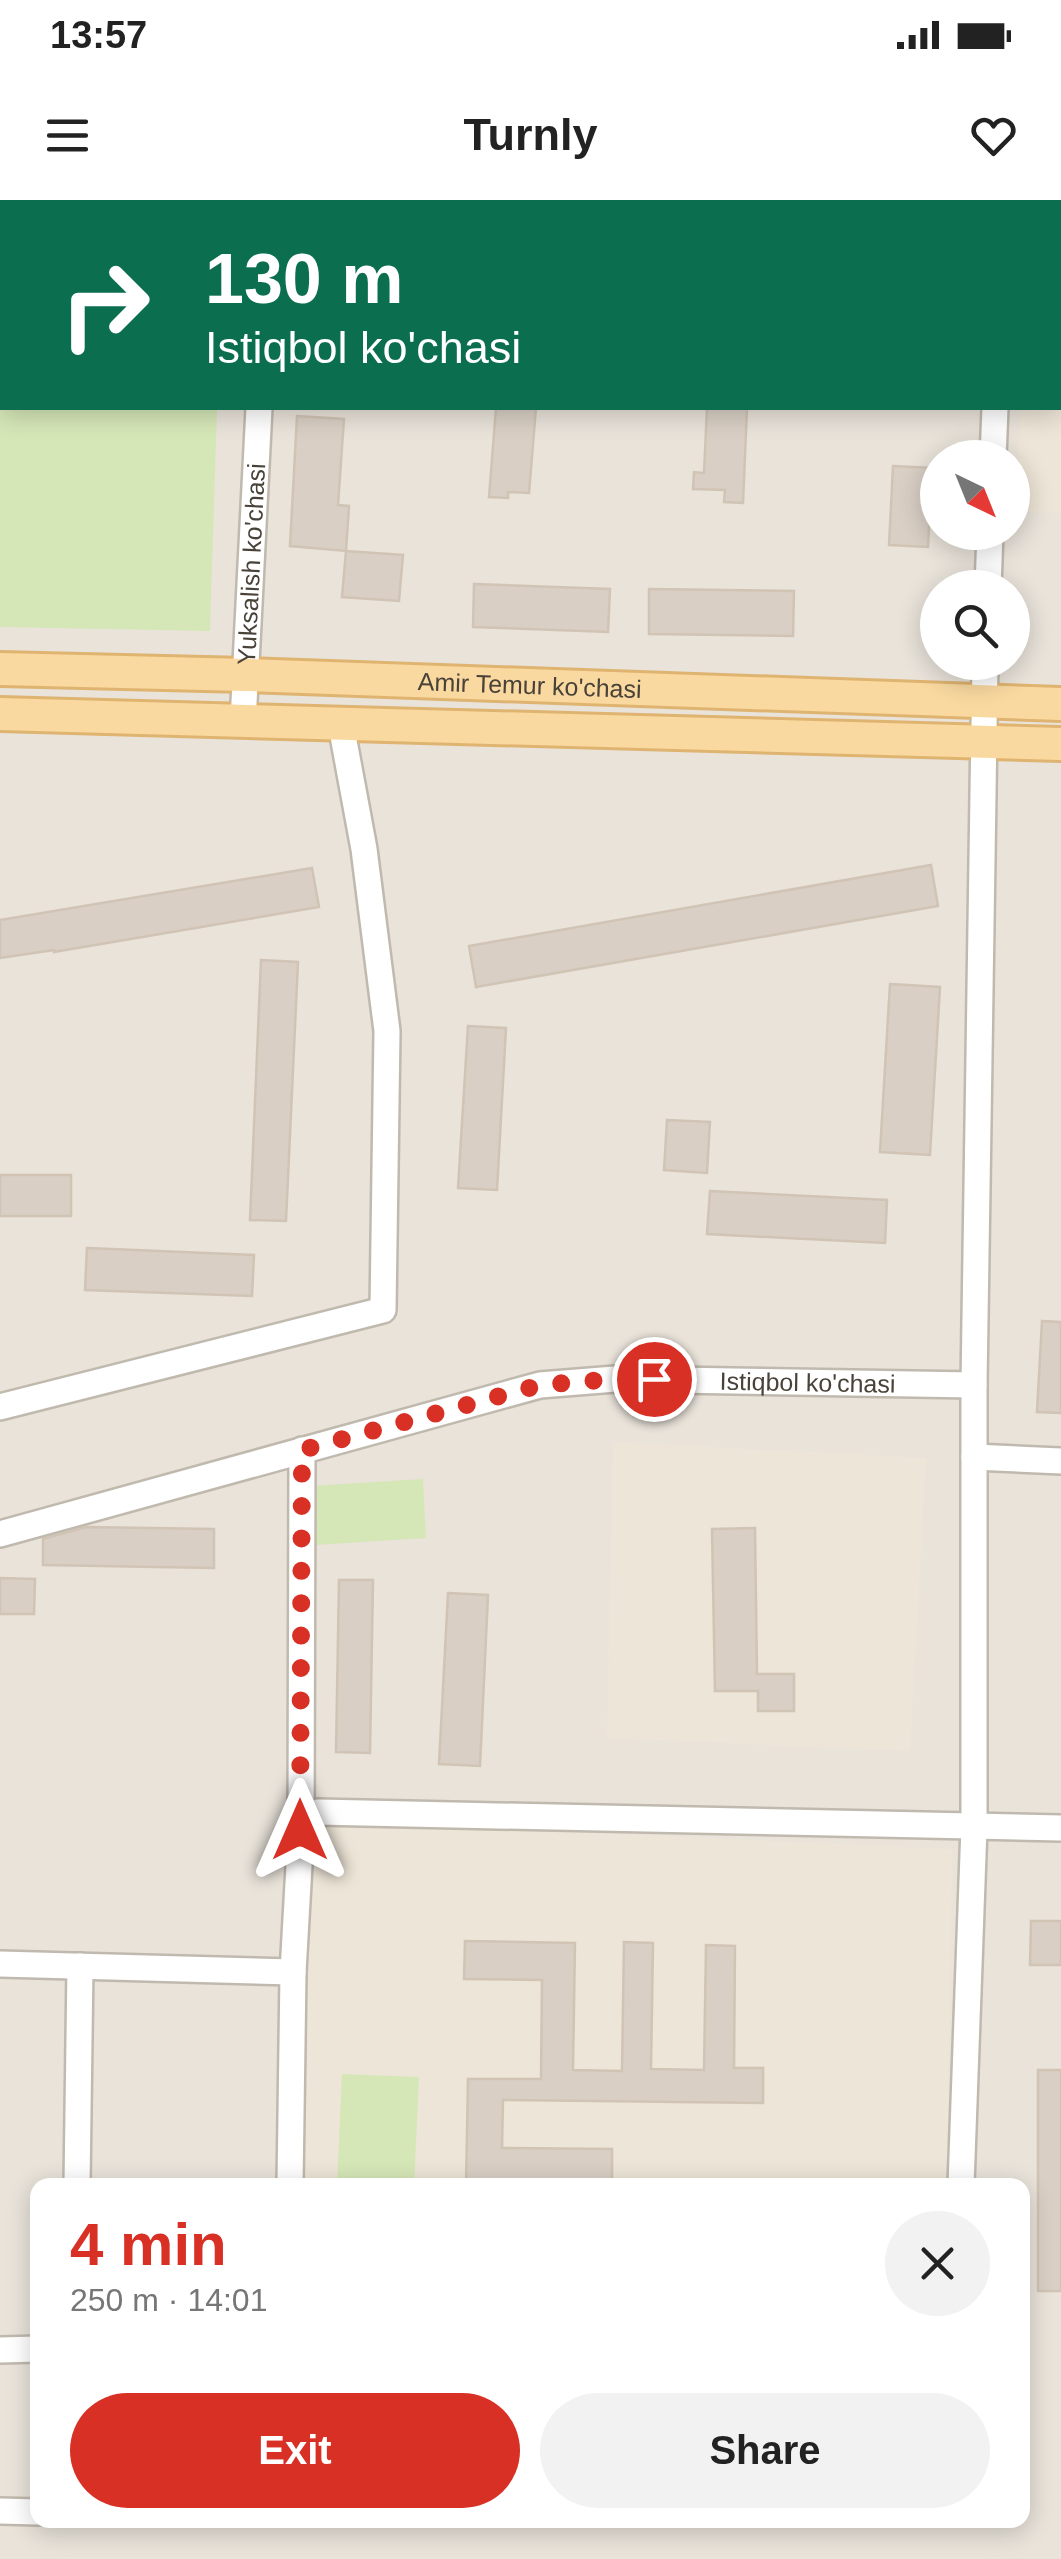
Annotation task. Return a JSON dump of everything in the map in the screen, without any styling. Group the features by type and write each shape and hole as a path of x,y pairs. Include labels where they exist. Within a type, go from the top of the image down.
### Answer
{"main road":[{"name":"Amir Temur ko'chasi","path":"0,670 1061,704"},
{"name":"Amir Temur ko'chasi","path":"0,714 1061,744"}],"street":[{"name":"Yuksalish ko'chasi","path":"243,722 259,410"},
{"path":"994,440 995,410"},
{"path":"962,2178 974,1827 974,1385 984,680"},
{"path":"0,1407 383,1310 387,1031 364,849 341,725"},
{"name":"Istiqbol ko'chasi","path":"0,1534 540,1385 614,1379 974,1385"},
{"path":"290,2178 300,1830 302,1450"},
{"path":"974,1457 1061,1461"},
{"path":"300,1830 318,1812 1061,1828"},
{"path":"0,1964 293,1972"},
{"path":"77,2178 80,1966"},
{"path":"0,2350 30,2349"},
{"path":"0,2512 30,2512"}],"shaded area":[{"path":"0,410 1061,410 1061,2559 0,2559"},
{"path":"1020,410 1061,410 1061,513 1030,512 1030,440 1019,440"},
{"path":"613,1442 926,1458 910,1751 607,1738"},
{"path":"327,1821 952,1849 947,2178 300,2178 311,1837"}],"green space":[{"path":"0,410 217,410 210,631 0,627"},
{"path":"423,1479 426,1538 315,1545 311,1486"},
{"path":"342,2074 419,2077 414,2178 337,2178"}],"building":[{"path":"496,410 536,410 529,493 508,492 508,498 489,497"},
{"path":"707,410 747,410 743,503 724,502 725,490 693,489 694,472 704,473"},
{"path":"297,416 344,419 338,505 349,506 346,551 290,546"},
{"path":"893,466 920,467 920,547 889,545"},
{"path":"346,551 403,555 399,601 342,597"},
{"path":"474,584 610,589 608,632 473,627"},
{"path":"649,589 794,591 793,636 649,634"},
{"path":"931,865 938,906 476,987 469,946"},
{"path":"312,868 319,907 0,958 0,920"},
{"path":"261,960 298,962 286,1221 250,1220"},
{"path":"890,984 940,987 930,1155 880,1152"},
{"path":"468,1026 506,1028 497,1190 458,1188"},
{"path":"667,1120 710,1122 707,1173 664,1170"},
{"path":"0,1175 71,1175 71,1216 0,1216"},
{"path":"710,1191 887,1200 885,1243 707,1234"},
{"path":"87,1248 254,1255 252,1296 85,1290"},
{"path":"1042,1321 1061,1322 1061,1413 1037,1412"},
{"path":"86,1527 214,1529 214,1568 43,1565 43,1539"},
{"path":"755,1528 757,1674 794,1674 794,1711 758,1711 758,1691 715,1691 712,1529"},
{"path":"0,1578 35,1579 34,1614 0,1614"},
{"path":"339,1580 373,1580 370,1753 336,1752"},
{"path":"448,1593 488,1595 480,1766 439,1764"},
{"path":"1031,1921 1061,1921 1061,1965 1030,1965"},
{"path":"465,1941 575,1943 573,2070 622,2071 624,1942 653,1943 651,2069 704,2070 706,1945 735,1946 734,2068 763,2068 763,2103 503,2100 502,2148 612,2149 612,2178 466,2178 468,2079 541,2079 542,1980 464,1979"},
{"path":"1038,2070 1061,2070 1061,2291 1038,2291"}],"route":[{"path":"300,1830 302,1450 540,1385 654,1379"}]}
